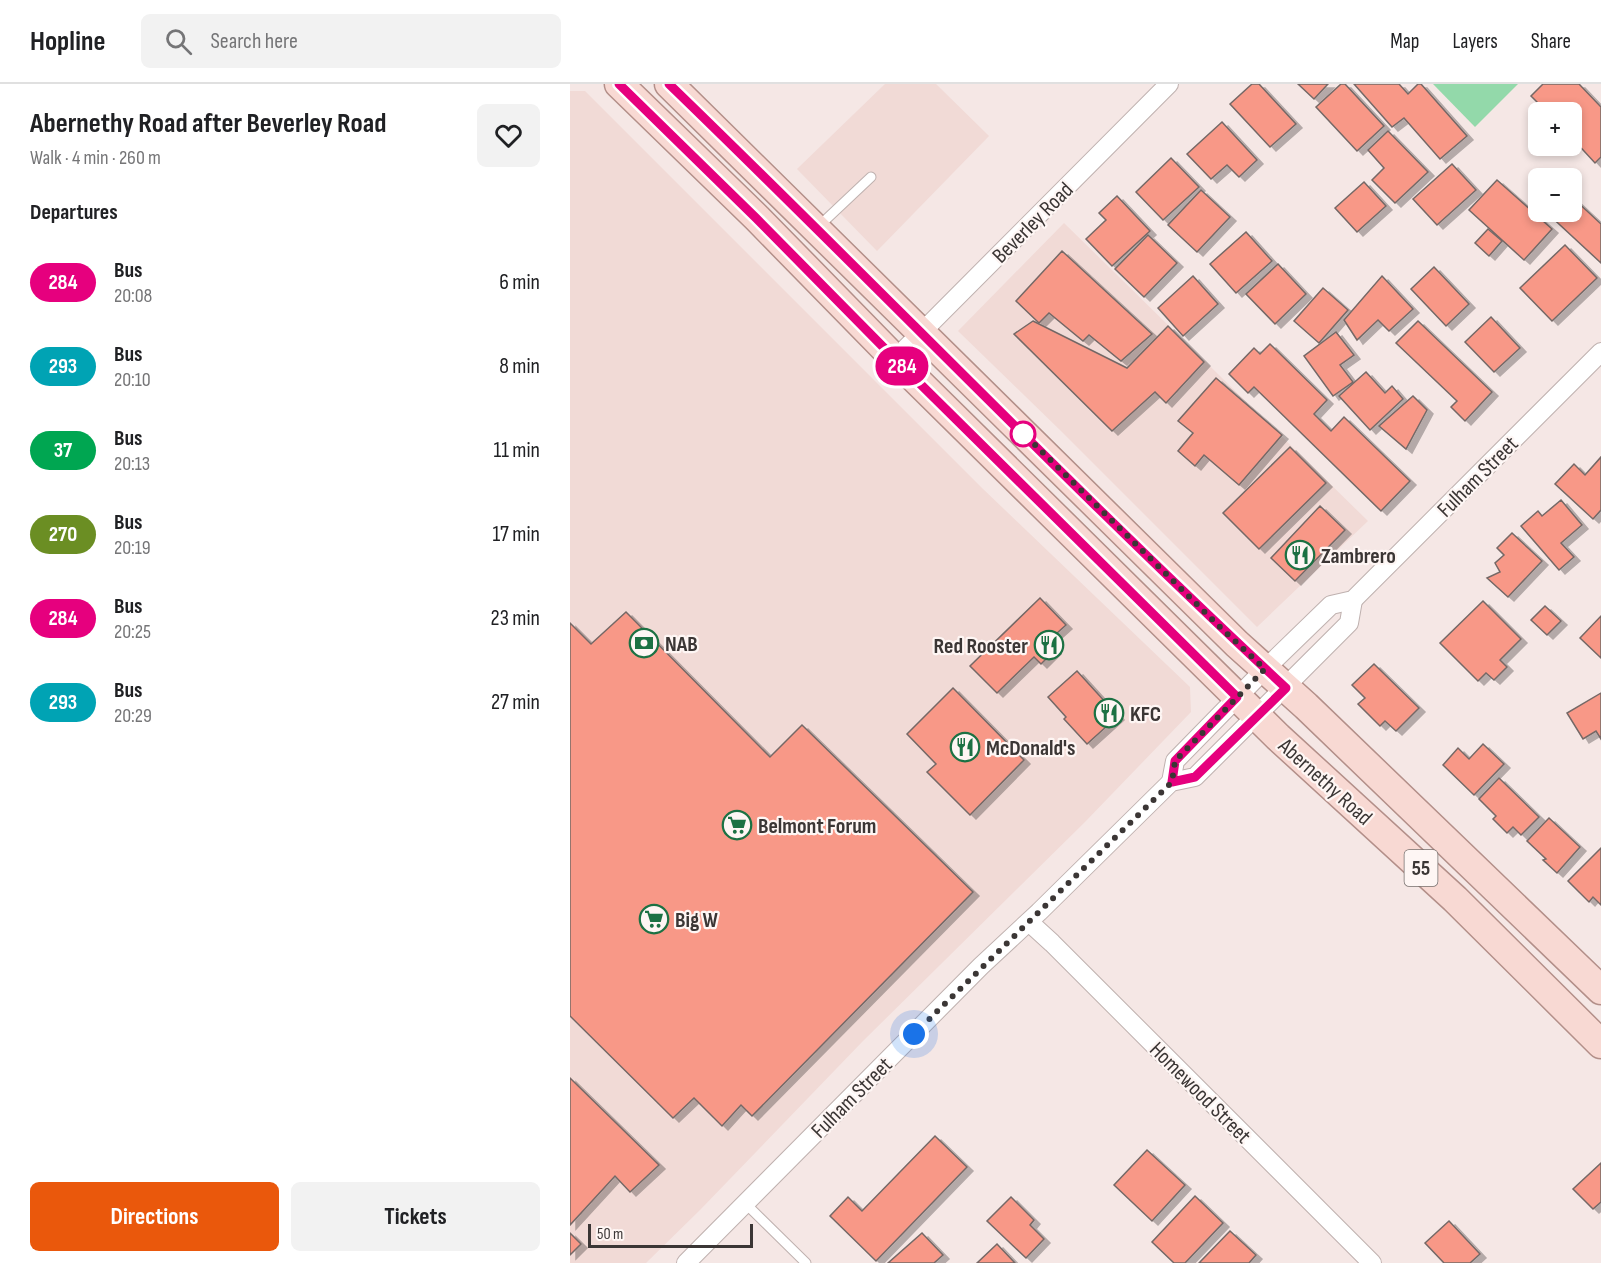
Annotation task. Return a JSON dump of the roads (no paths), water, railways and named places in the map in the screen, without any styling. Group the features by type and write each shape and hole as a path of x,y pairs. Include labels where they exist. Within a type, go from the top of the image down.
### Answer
{"main road":[{"name":"Abernethy Road","path":"619,84 1257,717 1455,899 1601,1044"},
{"name":"Abernethy Road","path":"669,84 1211,619 1601,990"}],"street":[{"name":"Beverley Road","path":"895,359 1169,84"},
{"name":"Fulham Street","path":"1172,782 1175,761 1237,697 1331,605 1353,600 1601,352"},
{"name":"Fulham Street","path":"686,1263 981,966 1172,782 1195,777 1257,717 1349,623 1353,600"},
{"name":"Homewood Street","path":"1029,922 1372,1263"}],"lane":[{"path":"817,228 871,177"},
{"path":"746,1204 806,1263"}],"place":[{"name":"Zambrero","path":"1300,555"},
{"name":"NAB","path":"644,643"},
{"name":"Red Rooster","path":"1049,645"},
{"name":"KFC","path":"1109,713"},
{"name":"McDonald's","path":"965,747"},
{"name":"Belmont Forum","path":"737,825"},
{"name":"Big W","path":"654,919"}]}
